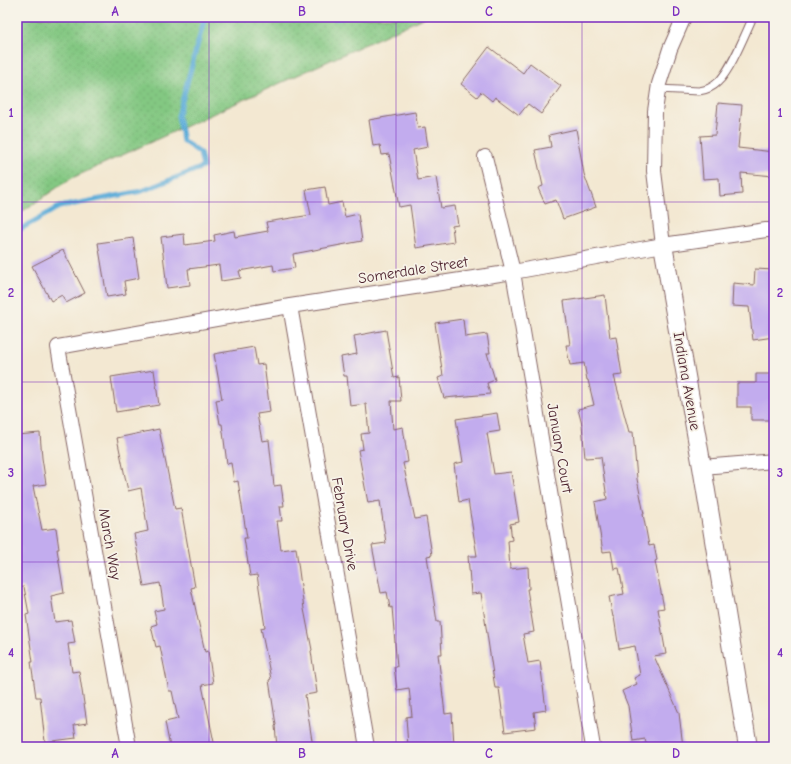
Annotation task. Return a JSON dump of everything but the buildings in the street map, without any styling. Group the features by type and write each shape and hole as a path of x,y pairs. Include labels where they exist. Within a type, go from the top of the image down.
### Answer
{"street":[{"name":"Indiana Avenue","path":"684,17 670,48 658,89 655,110 654,171 663,245 702,467 748,747"},
{"name":"January Court","path":"485,157 513,272 593,747"},
{"name":"Somerdale Street","path":"58,347 290,306 513,272 663,245 774,230"},
{"name":"February Drive","path":"290,306 367,747"},
{"name":"March Way","path":"58,347 129,747"},
{"path":"702,467 774,461"}],"lane":[{"path":"658,89 704,91 714,86 723,77 753,17"}],"green space":[{"path":"17,17 425,17 70,179 17,215"}],"waterway":[{"path":"17,231 59,207 142,191 203,167 200,153 183,141 178,116 205,17"},
{"path":"315,17 343,17"}]}
